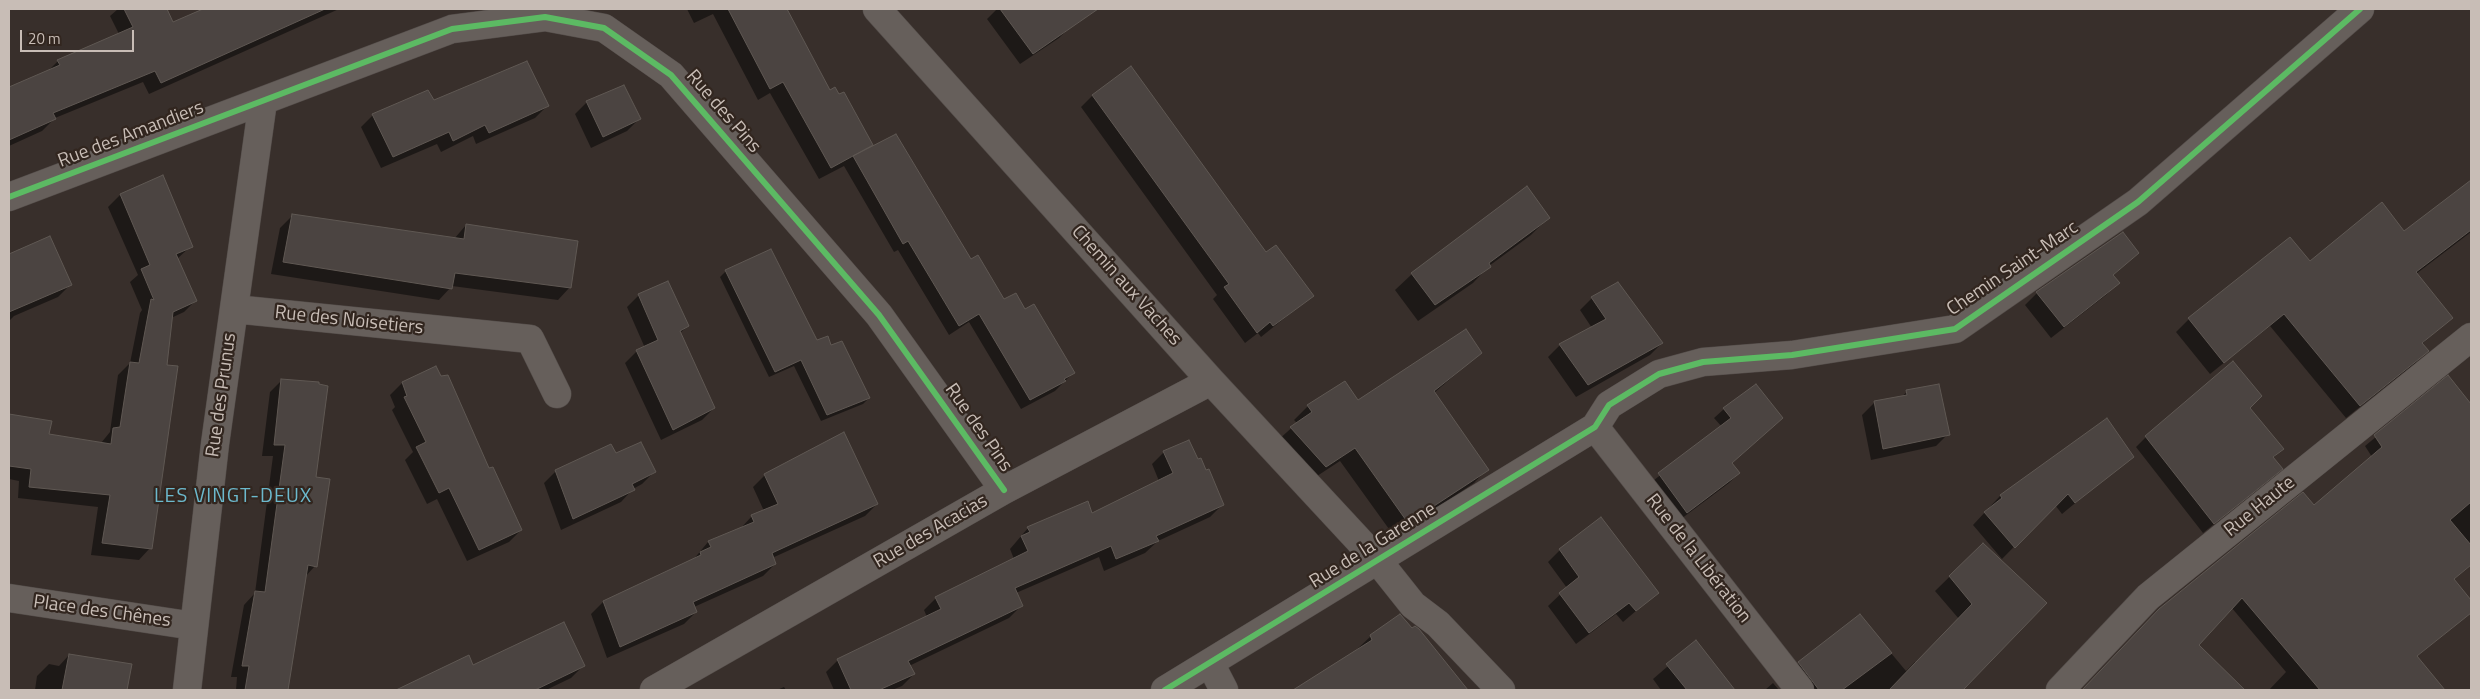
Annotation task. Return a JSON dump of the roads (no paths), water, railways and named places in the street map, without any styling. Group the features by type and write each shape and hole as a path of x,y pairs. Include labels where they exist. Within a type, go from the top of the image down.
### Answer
{"street":[{"name":"Chemin aux Vaches","path":"877,9 1211,380 1378,561 1412,606 1438,624 1501,690"},
{"name":"Chemin Saint-Marc","path":"1596,427 1609,405 1659,374 1703,362 1792,355 1955,329 2138,202 2360,9"},
{"name":"Rue des Pins","path":"263,101 452,29 545,17 604,28 671,75 715,125 879,315 1004,490"},
{"name":"Rue des Amandiers","path":"9,197 263,101"},
{"name":"Rue des Prunus","path":"187,690 215,444 263,101"},
{"name":"Rue des Noisetiers","path":"234,309 530,339 557,394"},
{"name":"Rue Haute","path":"2060,690 2148,597 2471,337"},
{"name":"Rue des Acacias","path":"654,690 1004,490 1211,380"},
{"name":"Rue de la Garenne","path":"1165,690 1596,427"},
{"name":"Rue de la Libération","path":"1596,427 1800,690"},
{"name":"Place des Chênes","path":"9,598 194,626"},
{"path":"1210,663 1224,690"}],"district":[{"name":"LES VINGT-DEUX","path":"233,497"}]}
